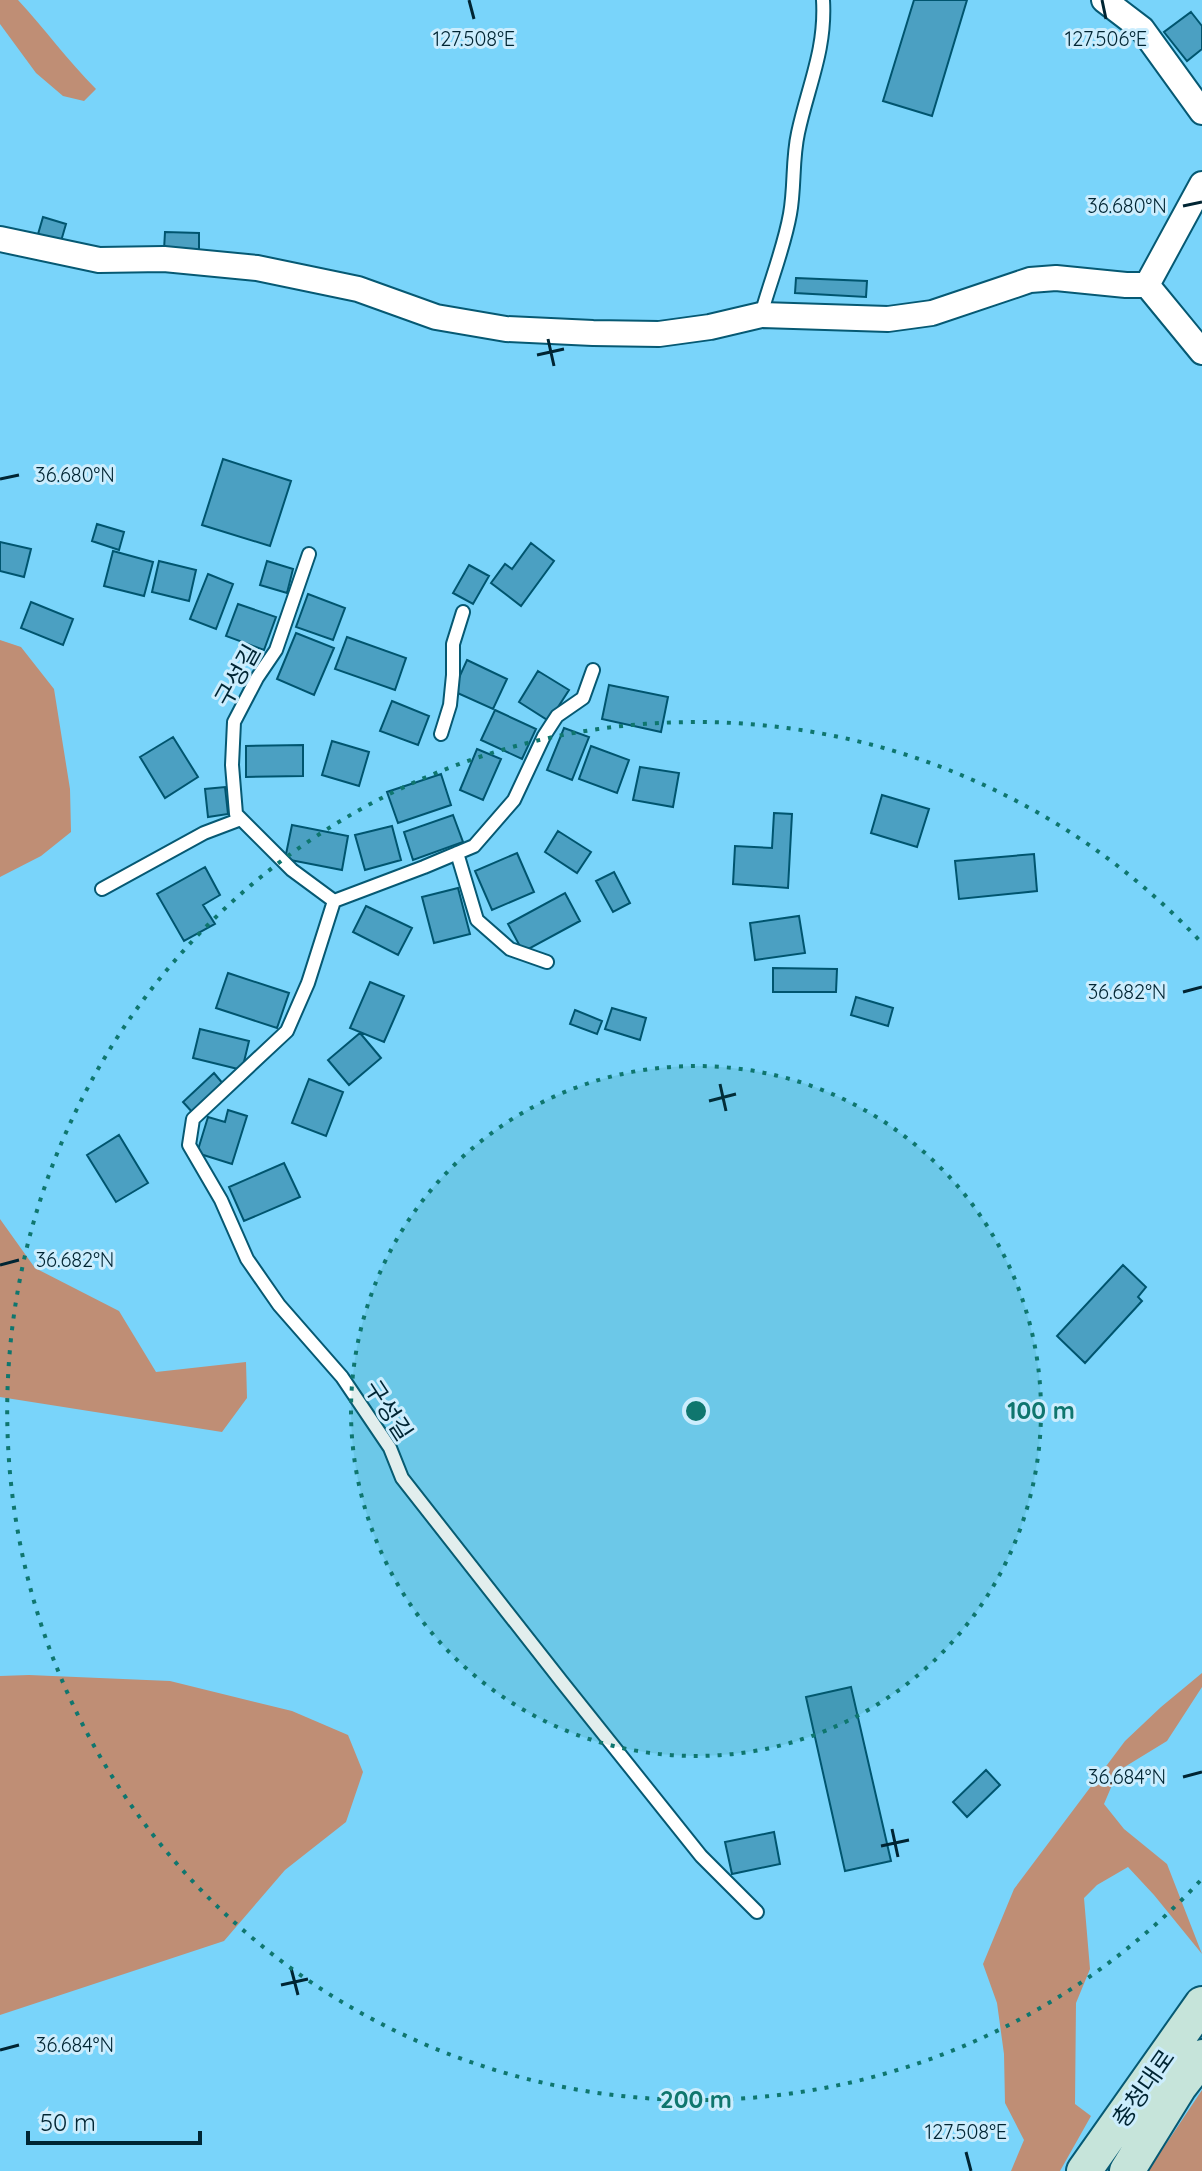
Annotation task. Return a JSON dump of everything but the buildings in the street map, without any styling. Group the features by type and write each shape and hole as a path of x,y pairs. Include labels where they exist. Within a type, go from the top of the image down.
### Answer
{"main road":[{"name":"충청대로","path":"1084,2171 1202,2004"},
{"name":"충청대로","path":"1127,2171 1179,2087 1202,2057"}],"street":[{"path":"1104,0 1142,29 1202,112"},
{"path":"1147,285 1202,184"},
{"path":"0,239 99,260 164,259 257,268 358,289 436,317 506,329 659,334 710,327 761,315 888,319 932,313 1030,280 1056,278 1147,285"},
{"path":"1147,285 1202,352"}],"lane":[{"path":"761,315 790,214 794,153 823,33 823,0"},
{"name":"구성길","path":"241,819 236,814 232,765 234,722 276,650 309,554"},
{"path":"441,734 450,705 453,644 463,612"},
{"path":"102,889 204,833 241,819 292,870 334,901 474,846 514,800 544,736 557,716 583,698 593,670"},
{"path":"457,853 477,920 510,949 547,962"},
{"name":"구성길","path":"334,901 308,983 287,1031 193,1119 189,1145 221,1200 247,1259 279,1305 342,1377 390,1448 402,1478 701,1856 757,1912"}],"shaded area":[{"path":"0,0 18,0 96,89 84,101 63,96 36,73 0,24"},
{"path":"0,640 21,647 54,689 70,789 71,832 41,856 0,877"},
{"path":"0,1219 35,1268 119,1311 156,1372 246,1362 247,1398 222,1432 0,1397"},
{"path":"1202,1673 1202,1687 1167,1741 1118,1771 1104,1804 1124,1829 1167,1864 1202,1954 1128,1867 1097,1885 1084,1898 1090,1969 1076,2003 1075,2104 1091,2116 1060,2171 1011,2171 1024,2140 1005,2103 1004,2054 997,2003 983,1964 1014,1889 1125,1741"},
{"path":"0,1676 170,1681 292,1711 348,1735 363,1772 346,1822 285,1870 224,1941 0,2015"},
{"path":"1202,2090 1202,2171 1148,2171"}]}
